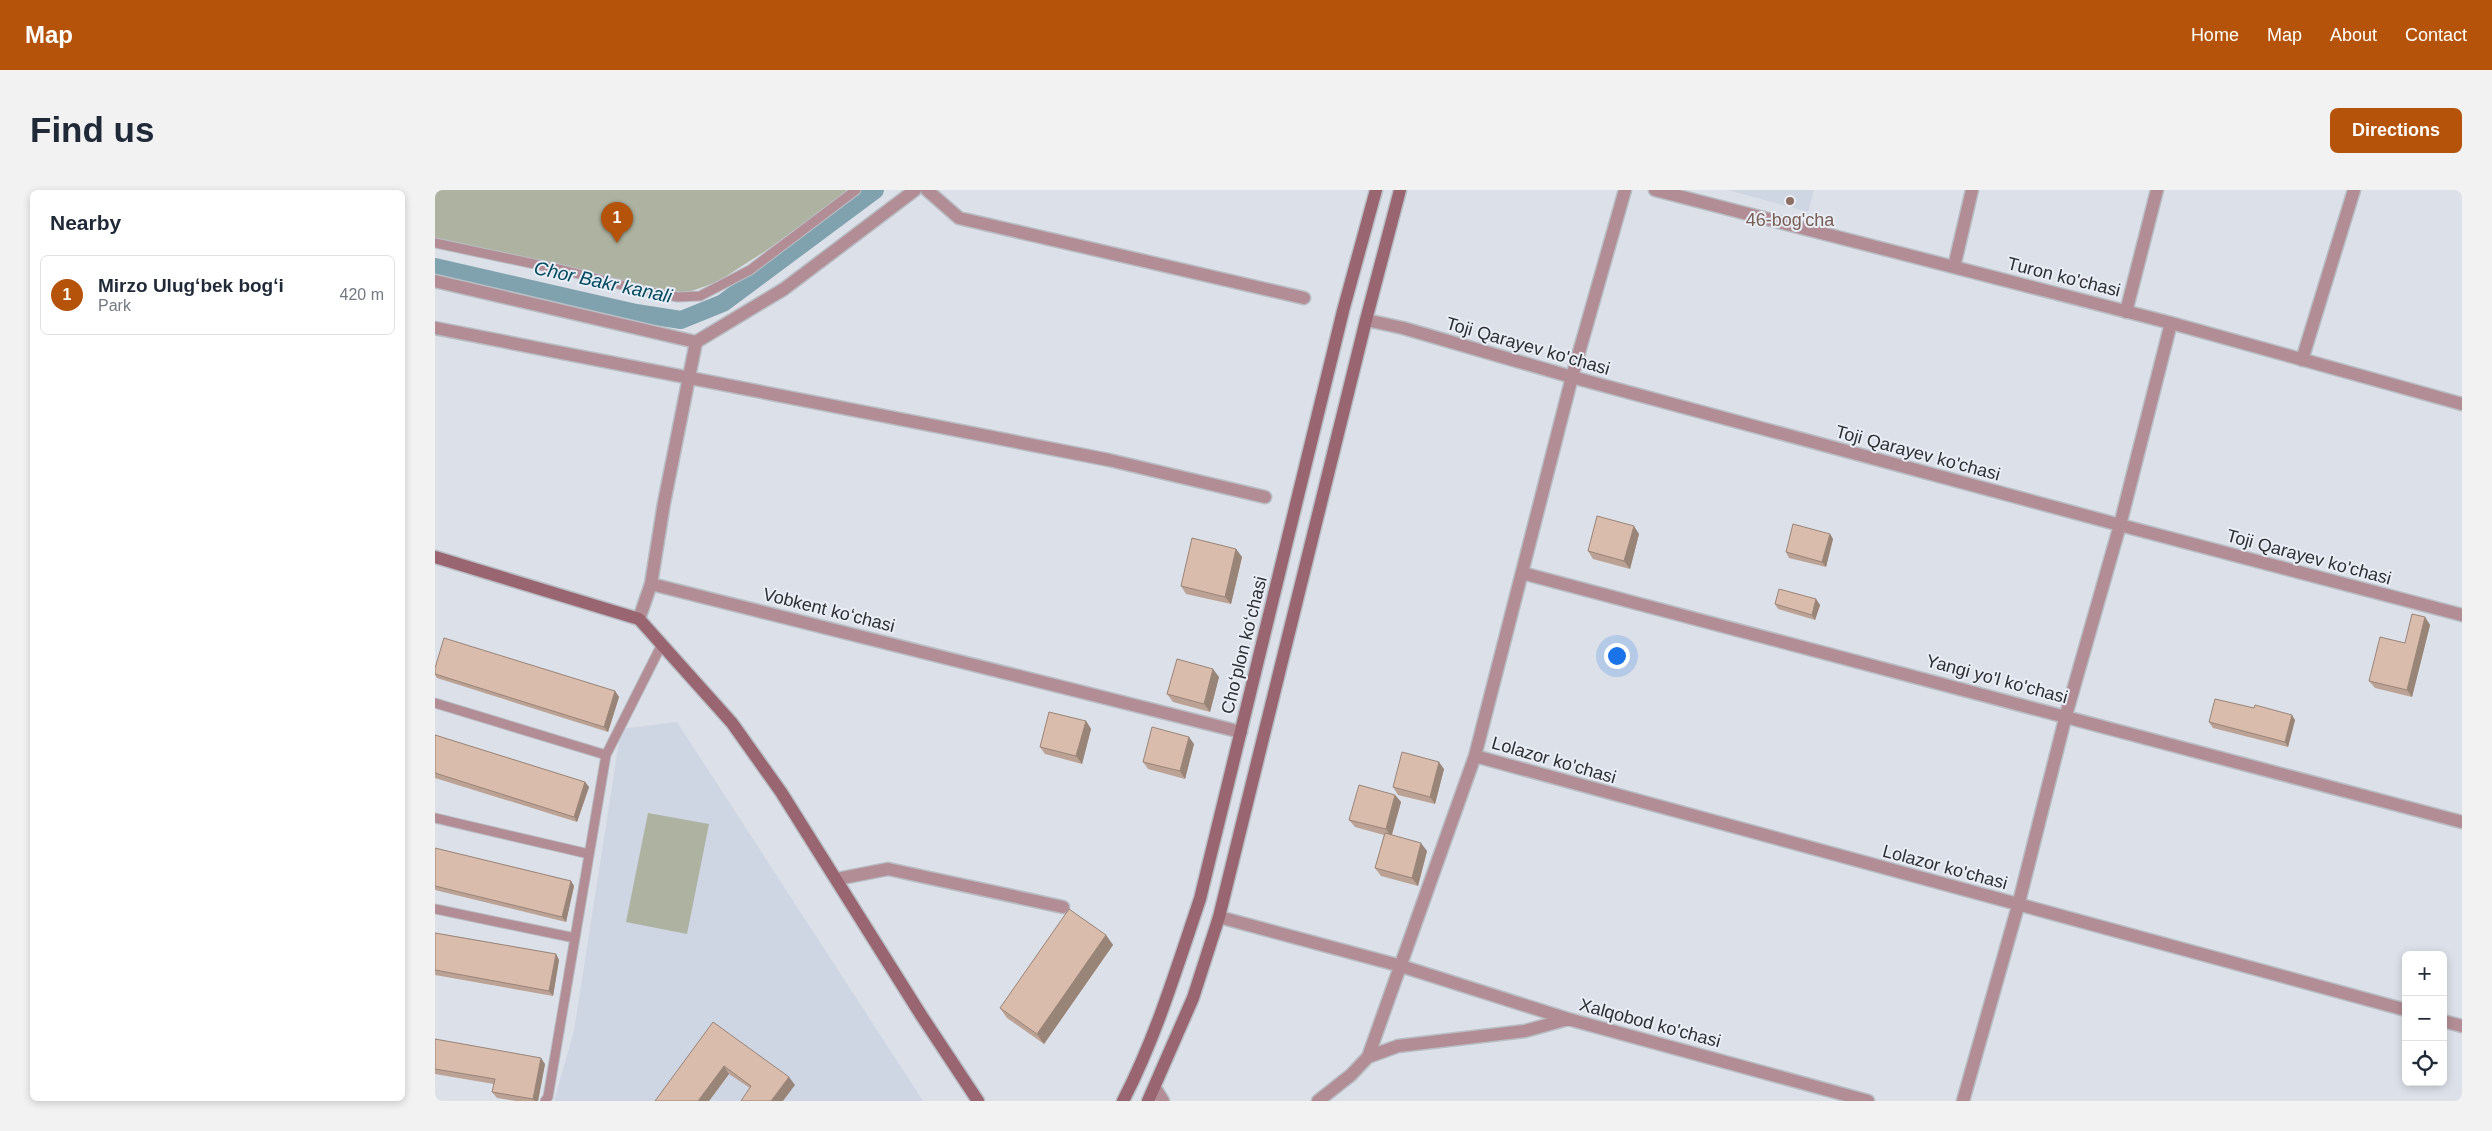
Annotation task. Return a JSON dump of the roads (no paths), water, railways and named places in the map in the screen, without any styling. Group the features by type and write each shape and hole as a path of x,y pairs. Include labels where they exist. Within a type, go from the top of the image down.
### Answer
{"main road":[{"name":"Choʻplon koʻchasi","path":"1123,1101 1135,1077 1170,988 1200,900 1343,311 1376,190"},
{"path":"1148,1101 1193,998 1219,917 1366,320 1401,190"},
{"path":"435,557 639,619 732,723 781,792 921,1015 978,1101"}],"street":[{"path":"435,281 696,342 784,289 915,190"},
{"path":"927,190 959,218 1305,298"},
{"name":"Lolazor ko'chasi","path":"1368,1057 1475,756 1572,377 1625,190"},
{"name":"Turon ko'chasi","path":"1655,190 2171,323 2462,404"},
{"path":"1953,267 1973,190"},
{"path":"2126,312 2157,190"},
{"path":"2302,360 2354,190"},
{"name":"Toji Qarayev ko'chasi","path":"1366,320 1403,328 1572,377 2119,525 2462,615"},
{"path":"1963,1101 2018,906 2066,715 2119,525 2171,323"},
{"path":"435,328 688,376 1109,460 1265,497"},
{"path":"639,619 651,584 688,376 696,342"},
{"name":"Yangi yo'l ko'chasi","path":"1523,572 2066,715 2462,822"},
{"name":"Vobkent koʻchasi","path":"651,584 1241,732"},
{"name":"Lolazor ko'chasi","path":"1475,756 2018,906 2402,1009"},
{"path":"837,880 888,870 1063,907"},
{"path":"1219,917 1401,966 1568,1019"},
{"name":"Xalqobod ko'chasi","path":"1318,1101 1351,1075 1368,1057 1398,1046 1525,1031 1568,1019 1868,1101"},
{"path":"2447,1021 2462,1026"},
{"path":"1155,1088 1163,1101"}],"lane":[{"path":"435,243 645,291 678,297 700,296 749,270 856,190"},
{"path":"545,1101 549,1097 606,755 662,644"},
{"path":"435,703 606,755"},
{"path":"435,818 589,854"},
{"path":"435,909 575,938"}],"waterway":[{"name":"Chor Bakr kanali","path":"435,267 636,313 681,320 723,303 875,190"}],"place":[{"name":"46-bog'cha","path":"1790,201"},
{"name":"Mirzo Ulugʻbek bogʻi","path":"617,243"}]}
